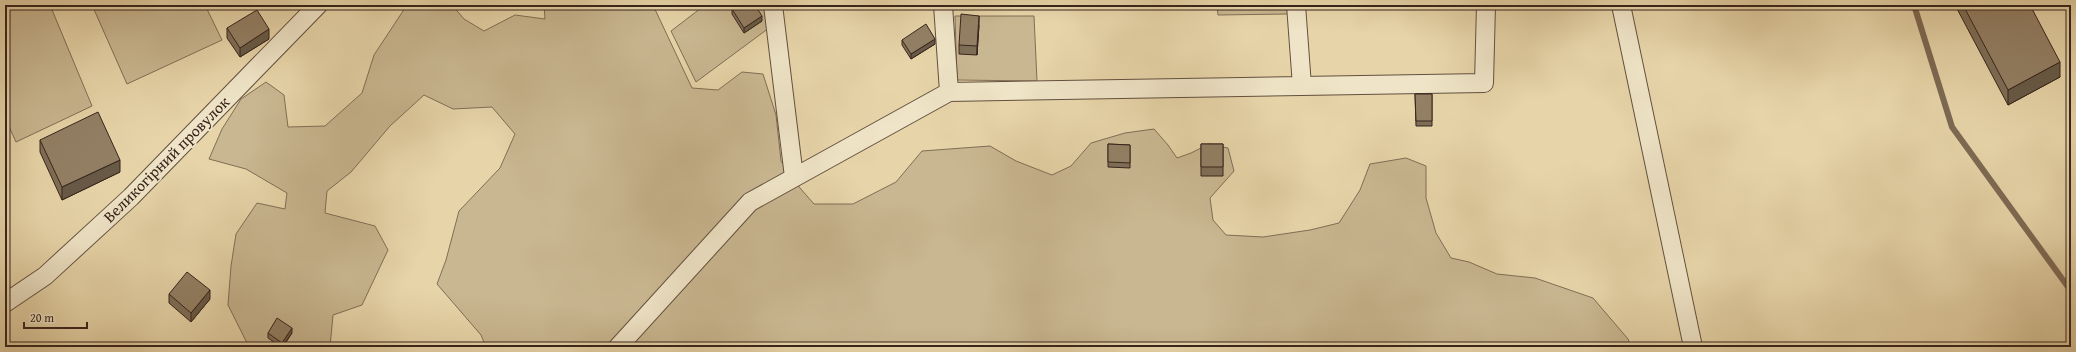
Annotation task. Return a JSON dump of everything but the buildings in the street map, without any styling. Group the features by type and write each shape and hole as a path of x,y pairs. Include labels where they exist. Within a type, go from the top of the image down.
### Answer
{"street":[{"name":"Великогірний провулок","path":"5,303 45,276 131,197 318,5"},
{"path":"773,5 794,177"},
{"path":"943,5 949,92"},
{"path":"1296,5 1302,86"},
{"path":"618,347 750,202 949,92 1484,83 1486,5"},
{"path":"1621,5 1693,347"}],"shaded area":[{"path":"5,5 50,5 92,106 16,142 5,118"},
{"path":"92,5 205,5 222,40 127,84"},
{"path":"414,5 452,5 464,19 484,31 515,15 545,19 544,5 653,5 692,88 718,90 742,72 763,74 776,115 781,161 800,188 814,204 853,204 896,182 922,151 990,146 1016,161 1052,175 1071,166 1091,143 1125,133 1154,129 1177,158 1209,144 1228,148 1234,171 1210,198 1213,220 1226,235 1263,237 1310,230 1339,223 1360,190 1370,164 1406,158 1426,166 1426,198 1436,233 1451,258 1469,262 1497,274 1535,278 1593,298 1628,339 1631,347 486,347 481,335 437,284 446,260 459,211 500,168 515,134 492,107 453,109 424,95 390,126 351,172 327,191 325,213 375,226 388,250 362,305 333,315 330,347 249,347 228,305 231,266 236,234 257,203 285,209 287,193 246,169 209,159 222,129 241,99 266,82 284,95 288,127 325,126 362,93 374,55 405,8"},
{"path":"705,5 767,5 769,28 696,82 671,31"},
{"path":"1217,5 1287,5 1288,14 1218,15"},
{"path":"955,16 1034,16 1037,81 957,80"}],"waterway":[{"path":"1914,5 1952,127 2071,291"}]}
